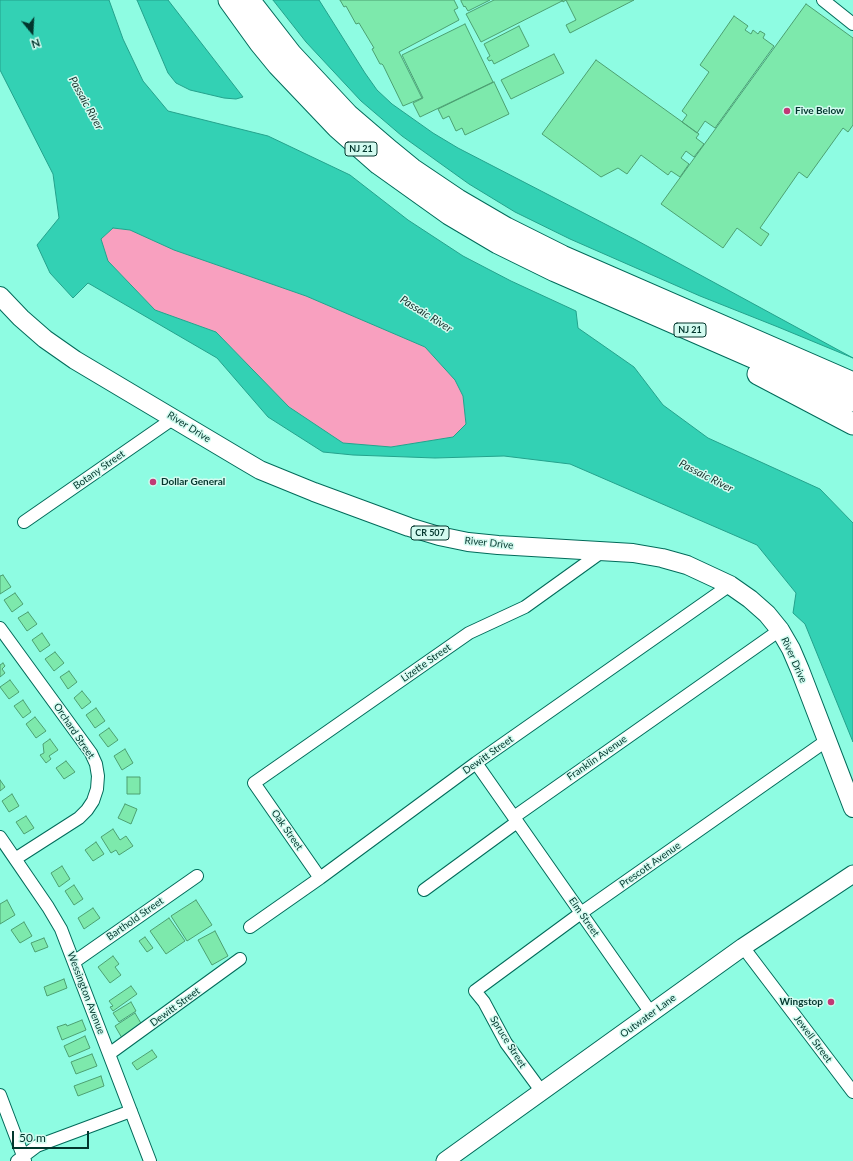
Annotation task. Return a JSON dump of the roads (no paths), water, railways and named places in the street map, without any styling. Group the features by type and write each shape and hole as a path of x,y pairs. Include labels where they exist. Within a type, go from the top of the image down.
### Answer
{"highway":[{"name":"NJ 21","path":"229,0 278,65 317,107 358,146 402,182 449,214 486,236 530,251 583,266 853,383"},
{"name":"NJ 21","path":"250,0 274,33 305,70 343,110 412,169 494,222 530,251 591,288 853,401"},
{"path":"530,251 610,270 749,328 853,367"},
{"path":"530,251 595,297 712,351 853,424"}],"main road":[{"name":"River Drive","path":"0,296 21,318 51,343 75,360 267,473 321,495 439,536 468,542 498,545 633,553 687,564 730,585 750,599 767,614 780,630 791,649 853,808"}],"street":[{"path":"823,0 853,24"},
{"name":"Botany Street","path":"24,522 174,418"},
{"name":"Lizette Street","path":"254,783 469,633 526,607 602,551"},
{"name":"Dewitt Street","path":"250,928 476,763 730,585"},
{"name":"Orchard Street","path":"0,628 91,753 96,764 98,776 97,788 93,801 80,818 15,859"},
{"name":"Franklin Avenue","path":"424,890 515,819 780,630"},
{"name":"Prescott Avenue","path":"476,991 581,913 826,741"},
{"name":"Elm Street","path":"476,763 651,1013"},
{"name":"Oak Street","path":"254,783 320,878"},
{"name":"Wessington Avenue","path":"0,836 48,907 60,929 150,1161"},
{"name":"Outwater Lane","path":"445,1161 743,947 853,874"},
{"name":"Barthold Street","path":"74,962 197,876"},
{"name":"Jewell Street","path":"743,947 853,1092"},
{"name":"Dewitt Street","path":"109,1054 240,959"},
{"name":"Spruce Street","path":"476,991 484,1002 506,1043 542,1092"},
{"path":"0,1095 22,1159 37,1146 131,1111"}],"water":[{"name":"Passaic River","path":"0,0 109,0 123,39 143,81 168,111 268,136 350,175 408,220 463,256 511,281 576,311 578,328 634,367 663,405 708,438 820,489 853,523 853,742 805,624 793,613 796,593 757,545 570,464 504,456 435,458 353,455 323,452 268,417 217,358 88,283 73,298 50,273 37,245 59,218 53,174 0,70","holes":["113,228 130,230 174,250 306,296 425,347 455,380 463,396 466,424 453,437 391,447 343,443 289,407 216,332 155,310 108,261 101,239"]},
{"path":"137,0 168,0 243,97 236,99 224,98 190,90 176,83 168,73"},
{"path":"273,0 319,0 377,90 392,104 433,133 458,148 636,240 853,358 700,296 570,239 515,212 469,184 402,136 361,101 306,42"}],"place":[{"name":"Five Below","path":"787,111"},
{"name":"Dollar General","path":"153,482"},
{"name":"Wingstop","path":"831,1002"}]}
